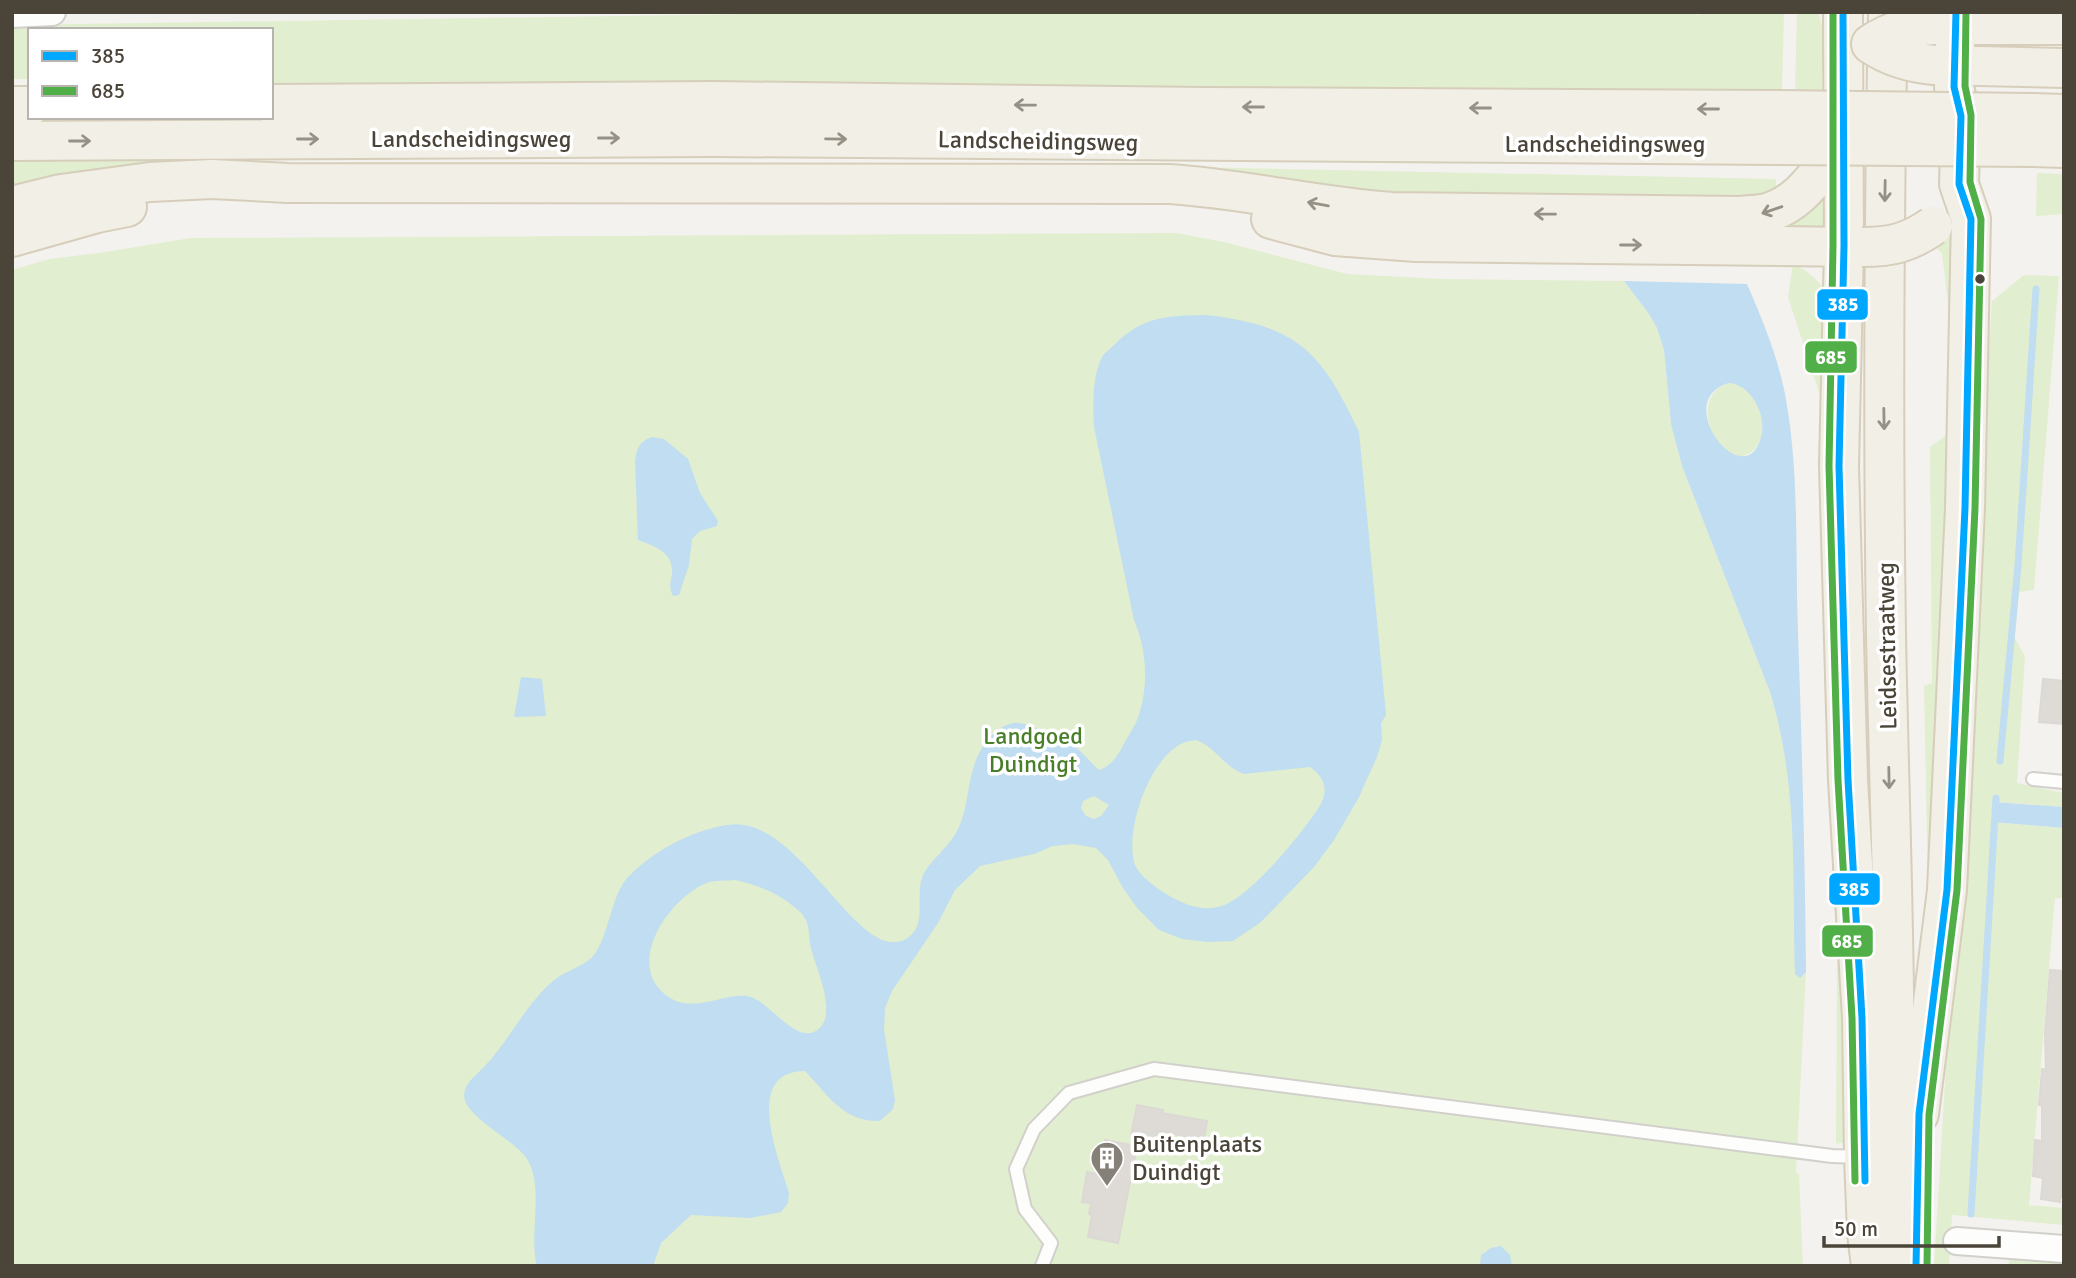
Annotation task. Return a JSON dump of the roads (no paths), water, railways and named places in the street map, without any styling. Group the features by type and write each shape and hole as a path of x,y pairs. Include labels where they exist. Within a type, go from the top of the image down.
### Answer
{"main road":[{"path":"1895,25 2064,25"},
{"path":"1895,25 1884,53 1900,59 1945,65 2064,68"},
{"path":"1895,25 1945,65 1954,87 1961,116 1965,202 1965,520 1947,890 1919,1114"},
{"path":"1871,1266 1864,1157 1862,1018 1848,780 1839,466 1842,314 1853,247 1843,143 1843,97 1895,25"},
{"name":"Leidsestraatweg","path":"1891,1266 1900,685 1910,618 1910,291 1895,25"},
{"path":"1961,116 1983,88 2005,67"},
{"name":"Landscheidingsweg","path":"273,104 713,100 1202,107 1776,127 2048,131"},
{"name":"Landscheidingsweg","path":"12,141 1776,127"},
{"path":"12,206 89,189 212,179 288,183 1170,184 1215,187 1342,208 1392,212 1739,216 1766,213 1795,199 1807,189 1843,143"},
{"path":"12,237 97,213 288,183"},
{"path":"1101,184 1168,193 1335,236 1375,240 1507,244 1886,247 1903,243 1933,226 1947,211 1965,202"},
{"name":"Leidsestraatweg","path":"1900,685 1919,1114 1916,1266"}],"street":[{"path":"12,14 52,12"},
{"path":"1957,1241 2064,1249"}],"lane":[{"path":"2033,779 2064,782"},
{"path":"1042,1266 1051,1243 1025,1209 1016,1169 1034,1129 1069,1093 1154,1069 1832,1156 1864,1157"}],"water":[{"path":"1624,281 1747,284 1781,375 1793,449 1796,511 1806,972 1800,978 1795,974 1790,797 1779,728 1770,692 1682,466 1671,424 1664,350 1649,314","holes":["1729,383 1751,395 1762,420 1761,437 1753,453 1741,456 1728,451 1716,439 1706,407 1712,393"]},
{"path":"1207,315 1264,327 1285,335 1303,347 1332,381 1359,432 1386,715 1381,723 1382,740 1377,757 1358,799 1334,840 1314,867 1261,922 1233,941 1182,939 1159,930 1138,909 1108,860 1096,848 1073,844 1053,846 1034,854 980,866 955,890 938,923 892,991 885,1008 884,1030 895,1100 893,1109 880,1121 856,1117 829,1098 805,1071 786,1075 775,1085 770,1101 770,1119 778,1160 789,1193 788,1203 781,1212 750,1218 691,1215 661,1243 653,1266 537,1266 534,1239 536,1194 531,1167 519,1149 472,1111 464,1095 466,1087 543,991 557,978 589,960 596,953 622,885 639,867 674,843 700,832 727,825 753,827 778,841 802,862 867,931 887,941 906,939 917,927 922,878 957,831 975,763 994,732 1017,723 1055,733 1069,741 1099,770 1108,766 1118,755 1142,706 1145,668 1142,643 1134,620 1094,427 1095,382 1102,357 1138,327 1170,317","holes":["1196,740 1244,774 1310,767 1324,784 1324,797 1318,809 1295,840 1256,882 1229,903 1218,907 1198,907 1168,895 1143,876 1134,862 1133,832 1148,783 1166,756 1183,743","1094,796 1109,805 1101,816 1094,819 1086,816 1081,808 1083,801","735,880 753,885 786,901 804,917 826,1005 822,1026 814,1032 799,1031 751,997 733,996 702,1003 681,1003 657,986 650,970 650,953 656,935 679,902 694,890 715,881"]},
{"path":"652,437 664,439 688,459 700,493 718,521 717,526 700,531 692,539 689,565 679,595 673,596 670,588 670,560 662,551 638,540 635,461 639,446"},
{"path":"521,677 542,679 546,716 514,717"},
{"path":"1993,802 2064,807 2064,828 1992,822"},
{"path":"1501,1246 1510,1255 1512,1266 1480,1266 1481,1255 1491,1248"}],"waterway":[{"path":"2000,761 2018,565 2036,289"},
{"path":"1971,1214 1996,798"}],"place":[{"name":"Buitenplaats Duindigt","path":"1107,1188"}],"park label":[{"name":"Landgoed Duindigt","path":"1033,750"}]}
